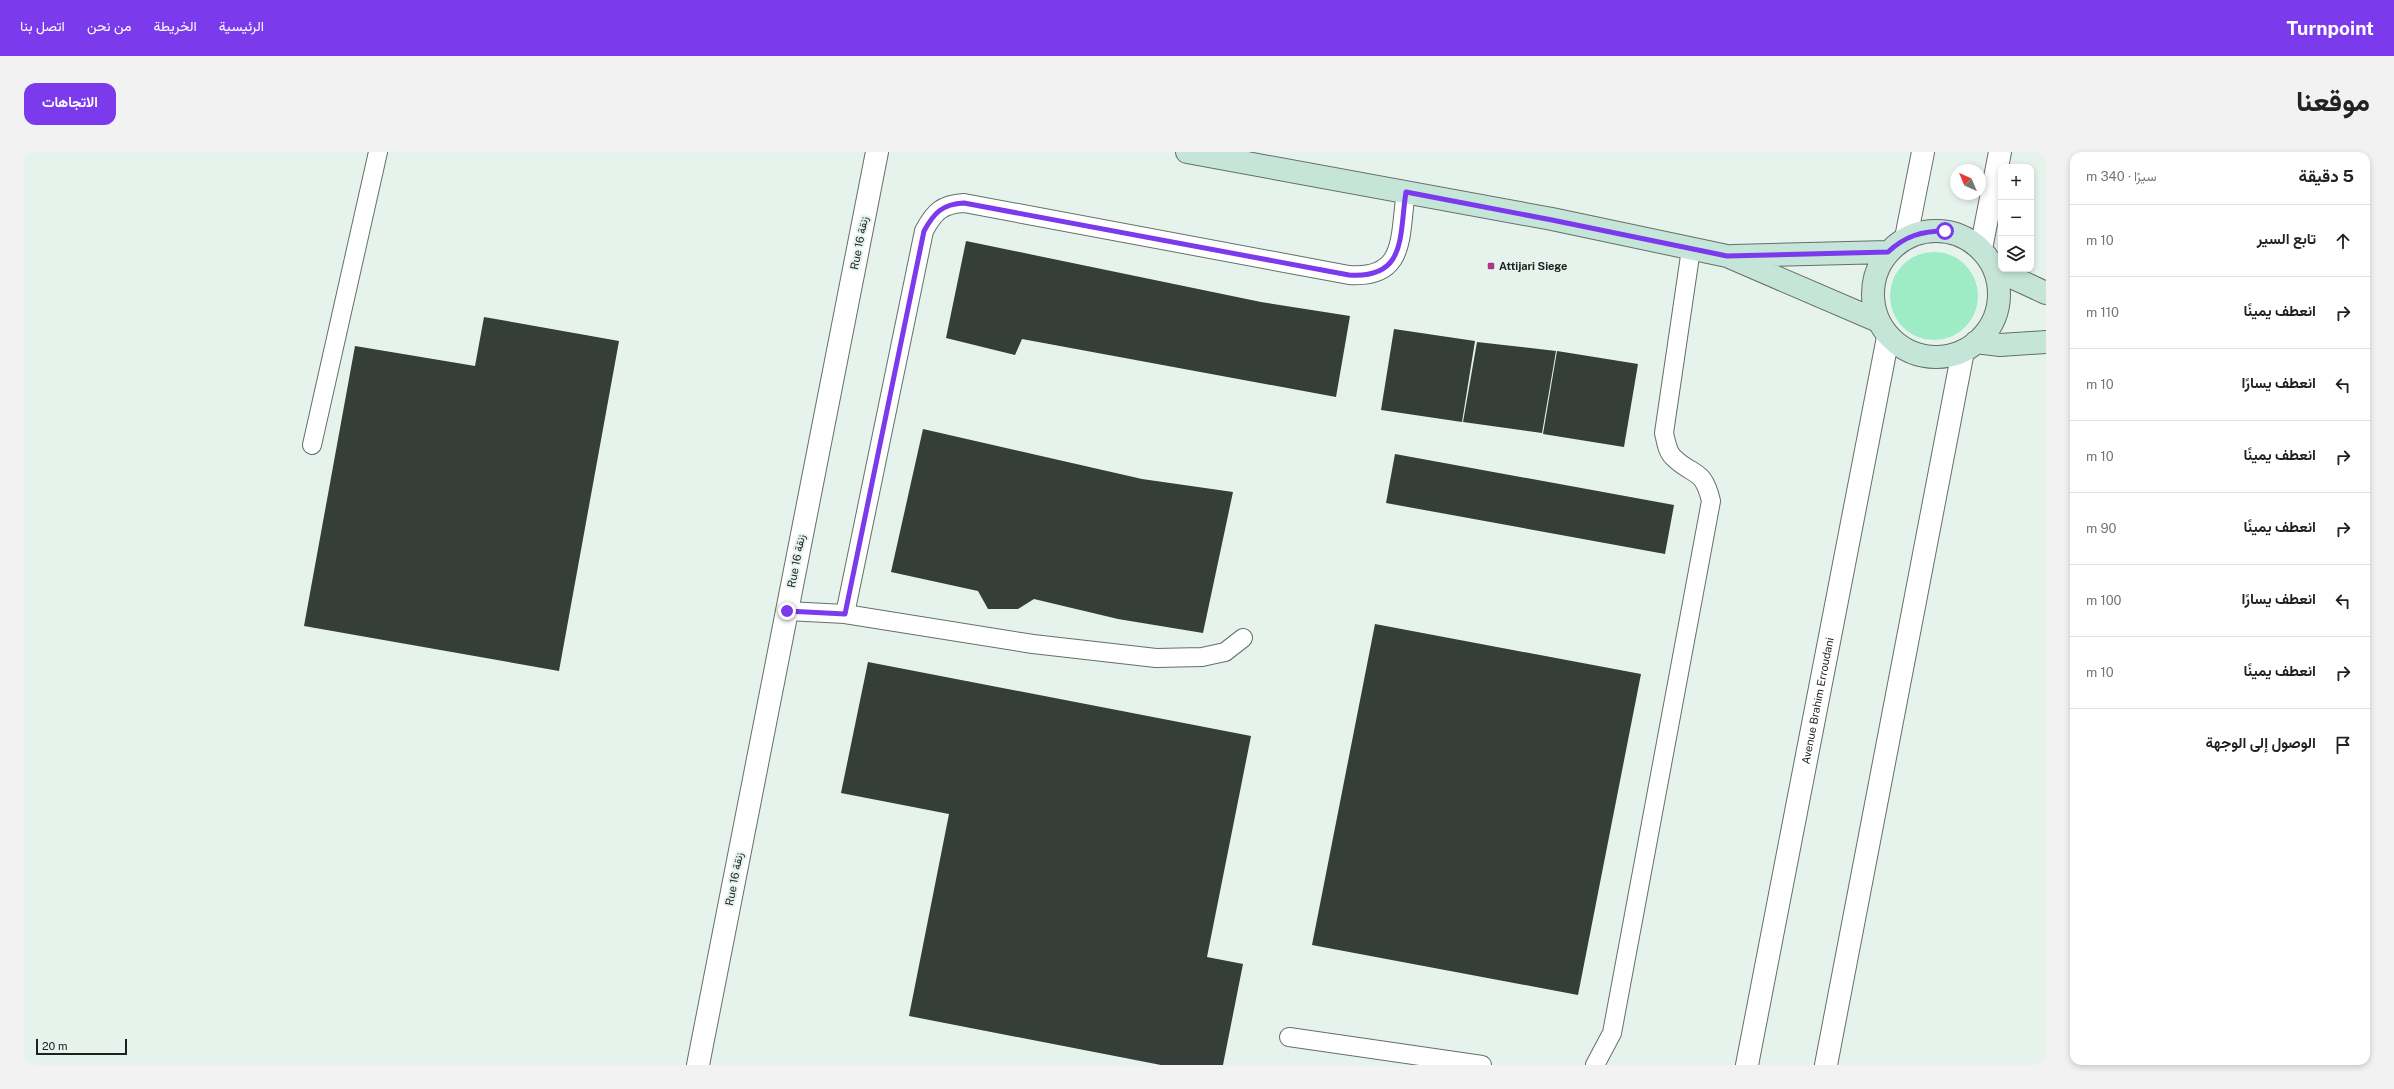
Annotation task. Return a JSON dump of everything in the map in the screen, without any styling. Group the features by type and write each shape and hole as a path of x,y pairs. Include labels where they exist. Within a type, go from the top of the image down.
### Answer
{"main road":[{"path":"1187,152 1406,192 1727,256 1888,252"},
{"path":"1883,329 1873,303 1873,285 1878,268 1888,252 1906,238 1925,231 1945,231 1965,237 1981,249 1994,269 1999,289 1997,309 1989,328 1969,347"},
{"path":"1727,256 1883,329 1906,350 1923,356 1942,357 1969,347 2046,342"},
{"path":"1994,269 2046,293"}],"street":[{"name":"Rue 16 زنقة","path":"698,1065 877,152"},
{"path":"1906,238 1922,152"},
{"path":"1981,249 2000,152"},
{"name":"Avenue Brahim Erroudani","path":"1747,1065 1883,329"},
{"path":"1826,1065 1969,347"}],"lane":[{"path":"312,445 378,152"},
{"path":"845,614 924,231 932,215 942,207 952,203 964,203 1349,275 1366,276 1378,273 1389,266 1396,254 1406,192"},
{"path":"1595,1065 1612,1033 1711,501 1707,484 1701,475 1673,457 1667,447 1664,433 1691,249"},
{"path":"787,611 845,614 1026,643 1156,658 1202,657 1225,652 1243,638"},
{"path":"1289,1037 1482,1065"}],"green space":[{"path":"1934,252 1951,255 1959,259 1971,271 1975,279 1978,296 1975,313 1971,321 1959,333 1951,337 1934,340 1917,337 1909,333 1897,321 1893,313 1890,296 1893,279 1897,271 1909,259 1917,255"}],"building":[{"path":"966,241 1261,302 1350,316 1336,397 1022,339 1015,355 946,338"},
{"path":"484,317 619,341 559,671 304,626 355,346 475,366"},
{"path":"1394,329 1475,341 1462,422 1381,410"},
{"path":"1477,342 1556,351 1542,433 1463,422"},
{"path":"1557,351 1638,364 1624,447 1543,434"},
{"path":"923,429 1142,479 1233,492 1203,633 1118,619 1034,599 1018,609 988,609 978,591 891,572"},
{"path":"1395,454 1674,505 1665,554 1386,503"},
{"path":"1375,624 1641,674 1578,995 1312,945"},
{"path":"868,662 1251,736 1207,957 1243,964 1223,1065 1161,1065 909,1016 949,814 841,793"}],"place":[{"name":"Attijari Siege","path":"1491,266"}],"route":[{"path":"787,611 845,614 924,231 932,215 942,207 952,203 964,203 1349,275 1366,276 1378,273 1389,266 1396,254 1406,192 1727,256 1888,252 1896,244 1906,238 1925,231 1945,231"}]}
